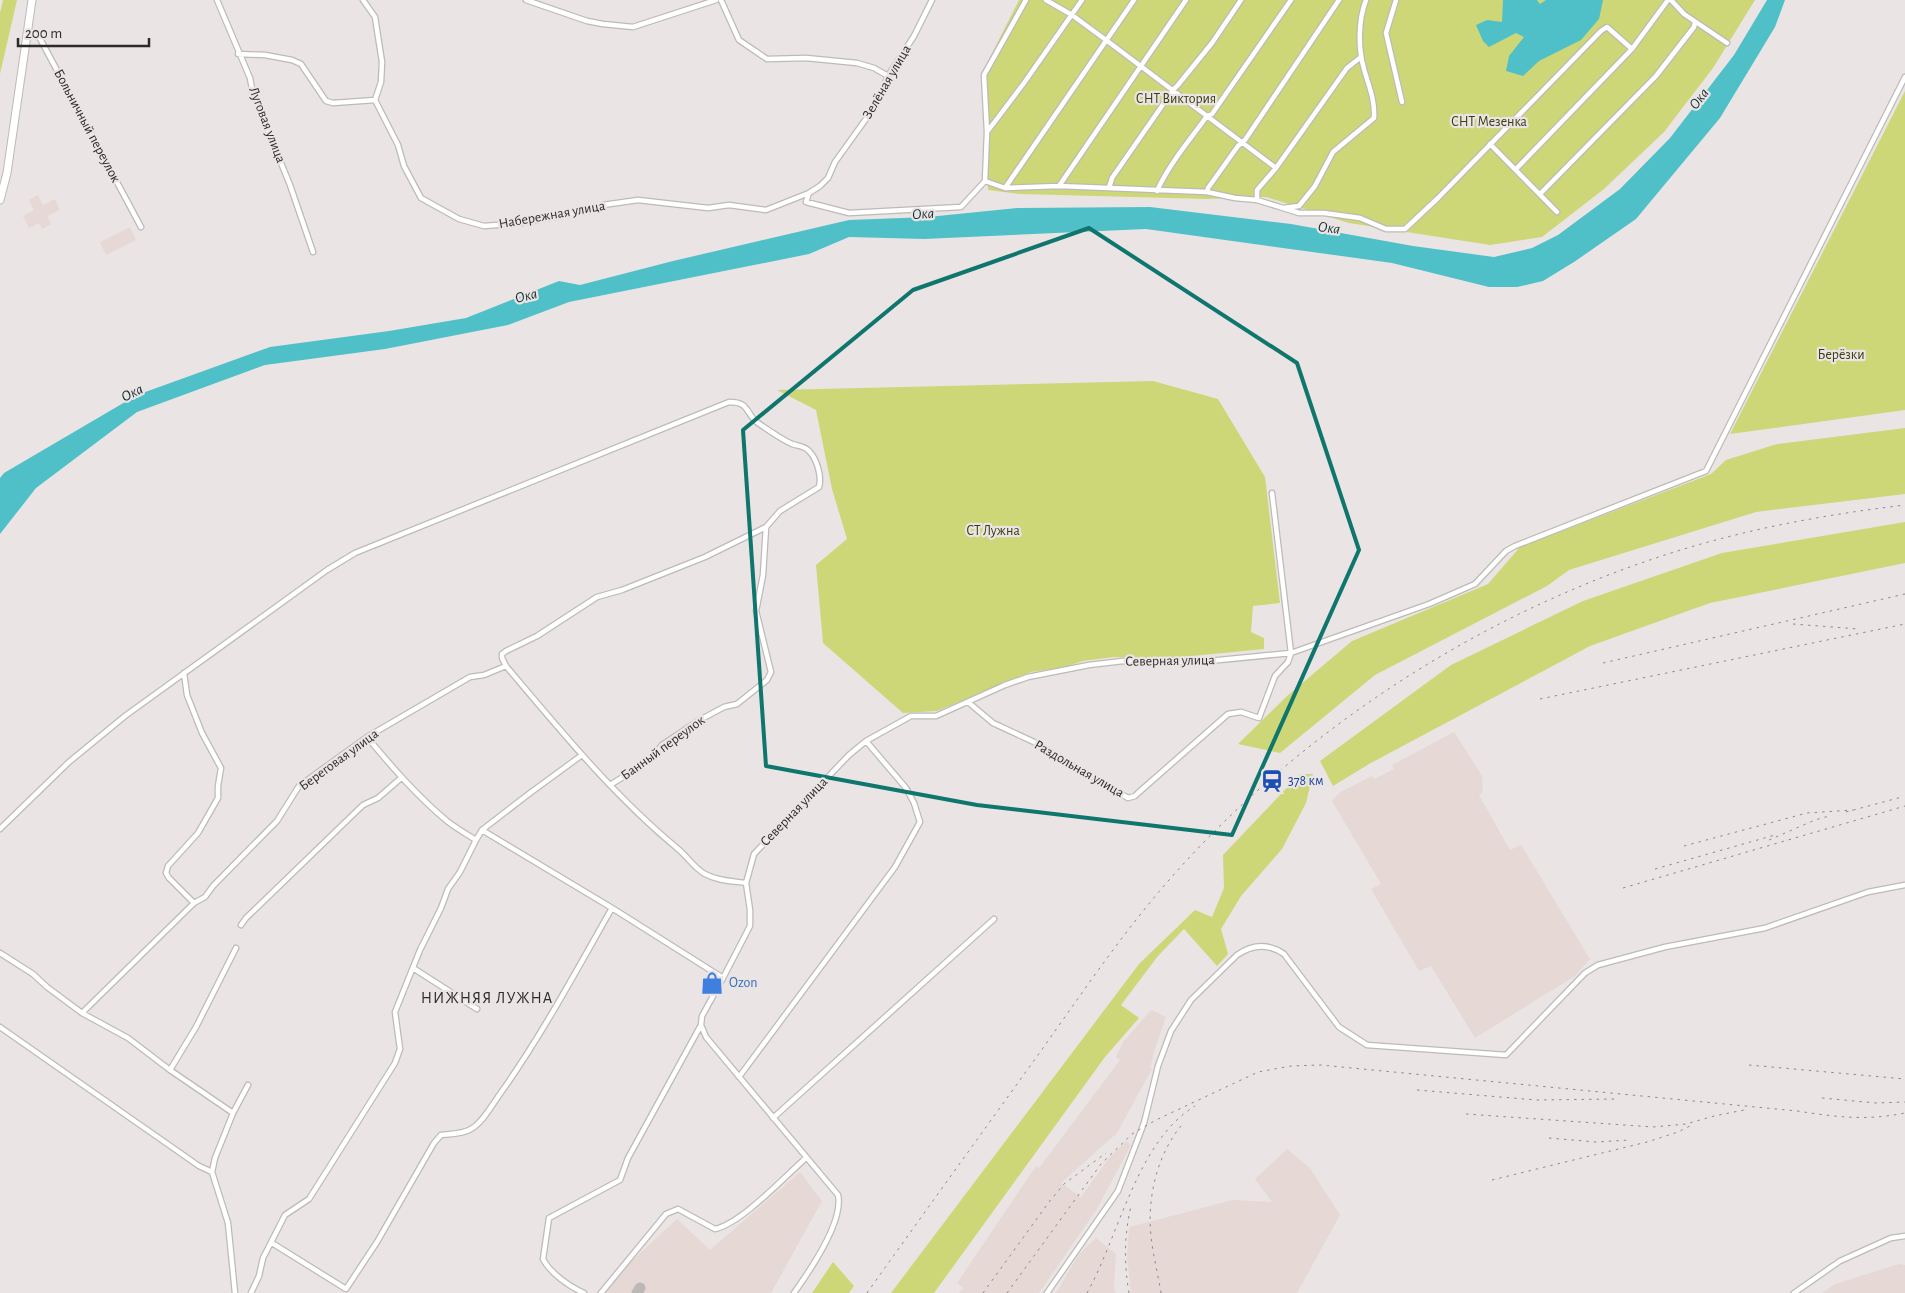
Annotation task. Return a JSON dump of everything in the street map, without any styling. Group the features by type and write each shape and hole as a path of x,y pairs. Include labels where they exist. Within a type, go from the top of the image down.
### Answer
{"main road":[{"path":"0,200 7,173 32,0"}],"street":[{"name":"Луговая улица","path":"217,0 238,54 250,78 253,94 290,185 313,252"},
{"path":"238,54 265,55 292,60 301,64 326,101 333,103 375,100 381,82 382,62 375,17 363,0"},
{"path":"526,0 587,20 603,24 633,27 716,0"},
{"path":"721,0 739,40 767,59 806,58 857,63 874,68 888,76"},
{"name":"Зелёная улица","path":"820,186 828,178 835,162 876,105 888,76 914,36 932,0"},
{"path":"810,193 806,202 849,213 961,207 985,180 987,132 984,75 1026,0"},
{"path":"1046,0 1072,15 1276,168"},
{"path":"987,132 1082,0"},
{"path":"1005,188 1134,0"},
{"path":"1060,186 1140,65 1186,0"},
{"path":"1109,188 1112,178 1173,90 1212,43 1241,0"},
{"path":"1157,191 1162,179 1207,116 1212,114 1291,0"},
{"path":"1207,192 1208,188 1245,140 1339,0"},
{"path":"1283,208 1298,206 1315,186 1333,152 1374,118 1375,104 1361,56 1361,12 1366,0"},
{"path":"1396,0 1386,32 1402,102"},
{"path":"1516,170 1632,49 1669,0 1695,22 1726,43"},
{"path":"1540,194 1656,76 1694,27 1695,22"},
{"path":"985,180 1005,188 1060,186 1207,192 1235,198 1257,200 1299,213 1324,213 1360,218 1386,229 1405,229 1438,198 1601,31 1607,27 1632,49"},
{"name":"Больничный переулок","path":"28,32 37,33 141,228"},
{"path":"1257,200 1256,190 1276,168 1348,68 1361,56"},
{"name":"Северная улица","path":"584,1293 571,1286 546,1264 543,1259 549,1218 620,1180 628,1158 700,1025 702,1016 750,926 746,883 754,854 849,755 866,741 911,716 936,716 1005,685 1028,677 1089,665 1123,661 1199,662 1291,653 1429,604 1475,584 1506,551 1515,546 1706,471 1905,77"},
{"name":"Набережная улица","path":"375,100 398,145 404,166 421,198 459,219 484,226 521,223 594,210 603,205 638,200 708,208 729,205 766,210 810,193 820,186"},
{"path":"1490,144 1557,212"},
{"path":"0,829 69,762 125,716 327,570 355,553 729,402 738,402 744,405 758,424 791,444 808,449 815,458 820,478 819,488 780,511 766,527 705,557 622,590 597,597 537,636 502,654 502,658 506,666 582,755 646,822 703,873 718,879 746,883"},
{"path":"1272,493 1291,653"},
{"name":"Банный переулок","path":"610,785 649,761 662,745 698,720 724,707 738,704 767,680 771,672 756,611 763,575 766,527"},
{"name":"Раздольная улица","path":"968,702 993,723 1034,742 1128,798 1135,796 1228,714 1241,712 1258,718 1275,676 1288,662 1291,653"},
{"name":"Береговая улица","path":"194,903 205,897 213,886 277,821 299,786 367,738 470,677 484,675 506,666"},
{"path":"82,1013 194,903 168,878 166,873 168,866 198,833 212,811 218,798 220,768 202,733 187,695 184,673"},
{"path":"367,738 401,778 448,822 476,840"},
{"path":"739,1076 895,867 920,822 914,802 906,788 866,741"},
{"path":"251,1293 259,1276 263,1258 285,1216 309,1199 396,1063 400,1049 396,1012 420,950 441,908 448,889 460,872 482,830 530,792 582,755"},
{"path":"241,925 363,805 378,798 401,778"},
{"path":"482,830 612,908 723,978"},
{"path":"1047,1293 1118,1191 1144,1123 1165,1043 1177,1019 1191,1000 1244,950 1252,946 1266,946 1284,954 1339,1027 1368,1045 1506,1055 1585,974 1598,964 1665,947 1766,928 1868,892 1905,884"},
{"path":"272,1243 346,1289 377,1242 434,1143 441,1135 472,1129 481,1120 505,1086 546,1024 612,908"},
{"path":"773,1118 994,919"},
{"path":"170,1070 196,1027 236,948"},
{"path":"0,953 33,974 82,1013 128,1038 170,1070 233,1113"},
{"path":"413,968 477,1009"},
{"path":"700,1025 706,1036 838,1195 839,1209 818,1258 794,1293"},
{"path":"0,1026 199,1166 212,1172"},
{"path":"235,1293 228,1223 212,1172 215,1158 233,1113 248,1085"},
{"path":"601,1293 666,1214 672,1210 678,1209 715,1229 723,1227 746,1211 806,1158"},
{"path":"1794,1293 1840,1261 1892,1238 1905,1236"}],"highlighted area":[{"path":"1089,228 1297,363 1359,550 1232,835 977,805 766,766 743,430 913,290"}],"shaded area":[{"path":"38,195 43,205 55,199 60,210 47,216 51,224 42,229 39,223 29,228 23,216 34,210 29,200"},
{"path":"130,227 136,240 106,255 100,242"},
{"path":"1454,732 1482,776 1483,792 1479,795 1510,850 1521,845 1590,959 1575,976 1475,1038 1431,966 1419,971 1371,889 1381,884 1332,801 1339,793 1372,776 1374,779 1394,769 1392,765"},
{"path":"1151,1010 1166,1017 1154,1052 1150,1068 1152,1069 1117,1133 1061,1183 1081,1197 1109,1158 1126,1141 1131,1145 1097,1209 1039,1293 959,1293 963,1288 957,1283 1036,1166 1039,1168 1120,1060 1116,1057 1123,1042"},
{"path":"1287,1149 1310,1168 1340,1215 1297,1293 1131,1293 1127,1257 1129,1227 1233,1200 1272,1202 1255,1179"},
{"path":"800,1172 822,1201 771,1293 597,1293 677,1219 710,1250"},
{"path":"1096,1238 1116,1254 1114,1288 1116,1293 1056,1293 1079,1254"},
{"path":"1899,1264 1905,1265 1905,1293 1822,1293 1835,1284"}],"green space":[{"path":"3,0 17,0 0,74 0,13"},
{"path":"1019,0 1755,0 1713,68 1664,132 1604,189 1542,237 1490,245 1349,223 1266,197 1207,199 1020,194 988,190 981,75"},
{"name":"Берёзки","path":"1905,91 1905,410 1730,434"},
{"name":"СТ Лужна","path":"1153,381 1218,399 1265,477 1280,603 1253,606 1251,632 1264,638 1264,649 1162,659 1114,657 1083,661 1065,667 1031,672 937,711 903,713 823,643 816,565 847,539 832,489 816,410 777,390"},
{"path":"1905,428 1905,494 1756,512 1569,570 1547,586 1375,675 1280,753 1238,744 1287,696 1352,641 1488,584 1520,547 1711,474 1726,460 1777,444"},
{"path":"1905,522 1905,563 1710,603 1590,646 1369,764 1333,786 1320,761 1451,665 1583,601 1722,553"},
{"path":"1300,774 1313,774 1306,803 1282,849 1241,896 1221,929 1228,954 1217,966 1184,929 1158,956 1121,1005 1139,1018 1105,1057 934,1293 891,1293 1139,964 1195,910 1212,917 1224,888 1223,855"},
{"path":"833,1262 854,1286 849,1293 812,1293"}],"water":[{"path":"1503,0 1537,0 1540,4 1546,0 1603,0 1599,19 1581,40 1539,61 1523,76 1506,71 1509,56 1524,37 1516,33 1489,47 1483,41 1476,25 1487,20 1502,22"},
{"name":"Ока","path":"1767,0 1785,0 1775,27 1720,118 1636,219 1543,281 1517,287 1489,287 1392,263 1146,229 924,239 849,237 809,254 569,302 508,325 385,349 265,365 137,412 36,488 0,534 0,478 4,473 137,395 270,347 389,331 466,318 559,281 580,285 849,220 928,217 1017,208 1150,207 1291,224 1413,246 1494,257 1532,248 1558,235 1620,189 1670,138 1734,55"}],"taxiway":[{"path":"637,1293 640,1288"}],"railway":[{"path":"867,1293 1101,966 1151,901 1222,824 1279,772 1340,723 1404,679 1471,639 1540,604 1611,574 1684,549 1739,534 1821,517 1905,505"},
{"path":"1603,663 1905,594"},
{"path":"1793,624 1858,629"},
{"path":"1540,699 1905,624"},
{"path":"1846,812 1902,797"},
{"path":"1623,888 1905,806"},
{"path":"1684,846 1807,813 1853,810"},
{"path":"1769,840 1829,816"},
{"path":"1655,869 1775,835"},
{"path":"1007,1293 1101,1164 1132,1134 1156,1120 1258,1072 1291,1066 1321,1065 1838,1116 1877,1117 1905,1113"},
{"path":"1749,1065 1905,1079"},
{"path":"1417,1090 1536,1100 1617,1099"},
{"path":"1822,1098 1876,1103 1905,1102"},
{"path":"1087,1293 1131,1191 1144,1166 1158,1142 1175,1122 1195,1106"},
{"path":"1466,1114 1653,1127 1686,1124 1744,1110"},
{"path":"1161,1293 1151,1236 1152,1192 1166,1150 1181,1126"},
{"path":"1492,1180 1647,1142 1690,1126"},
{"path":"1549,1138 1596,1142 1630,1140"},
{"path":"983,1293 1064,1184 1106,1153"},
{"path":"1129,1293 1126,1250 1131,1206"}],"place":[{"name":"378 км","path":"1272,781"},
{"name":"Ozon","path":"712,983"}],"district":[{"name":"НИЖНЯЯ ЛУЖНА","path":"487,998"}],"park label":[{"name":"СНТ Виктория","path":"1176,99"},
{"name":"СНТ Мезенка","path":"1489,122"}]}
